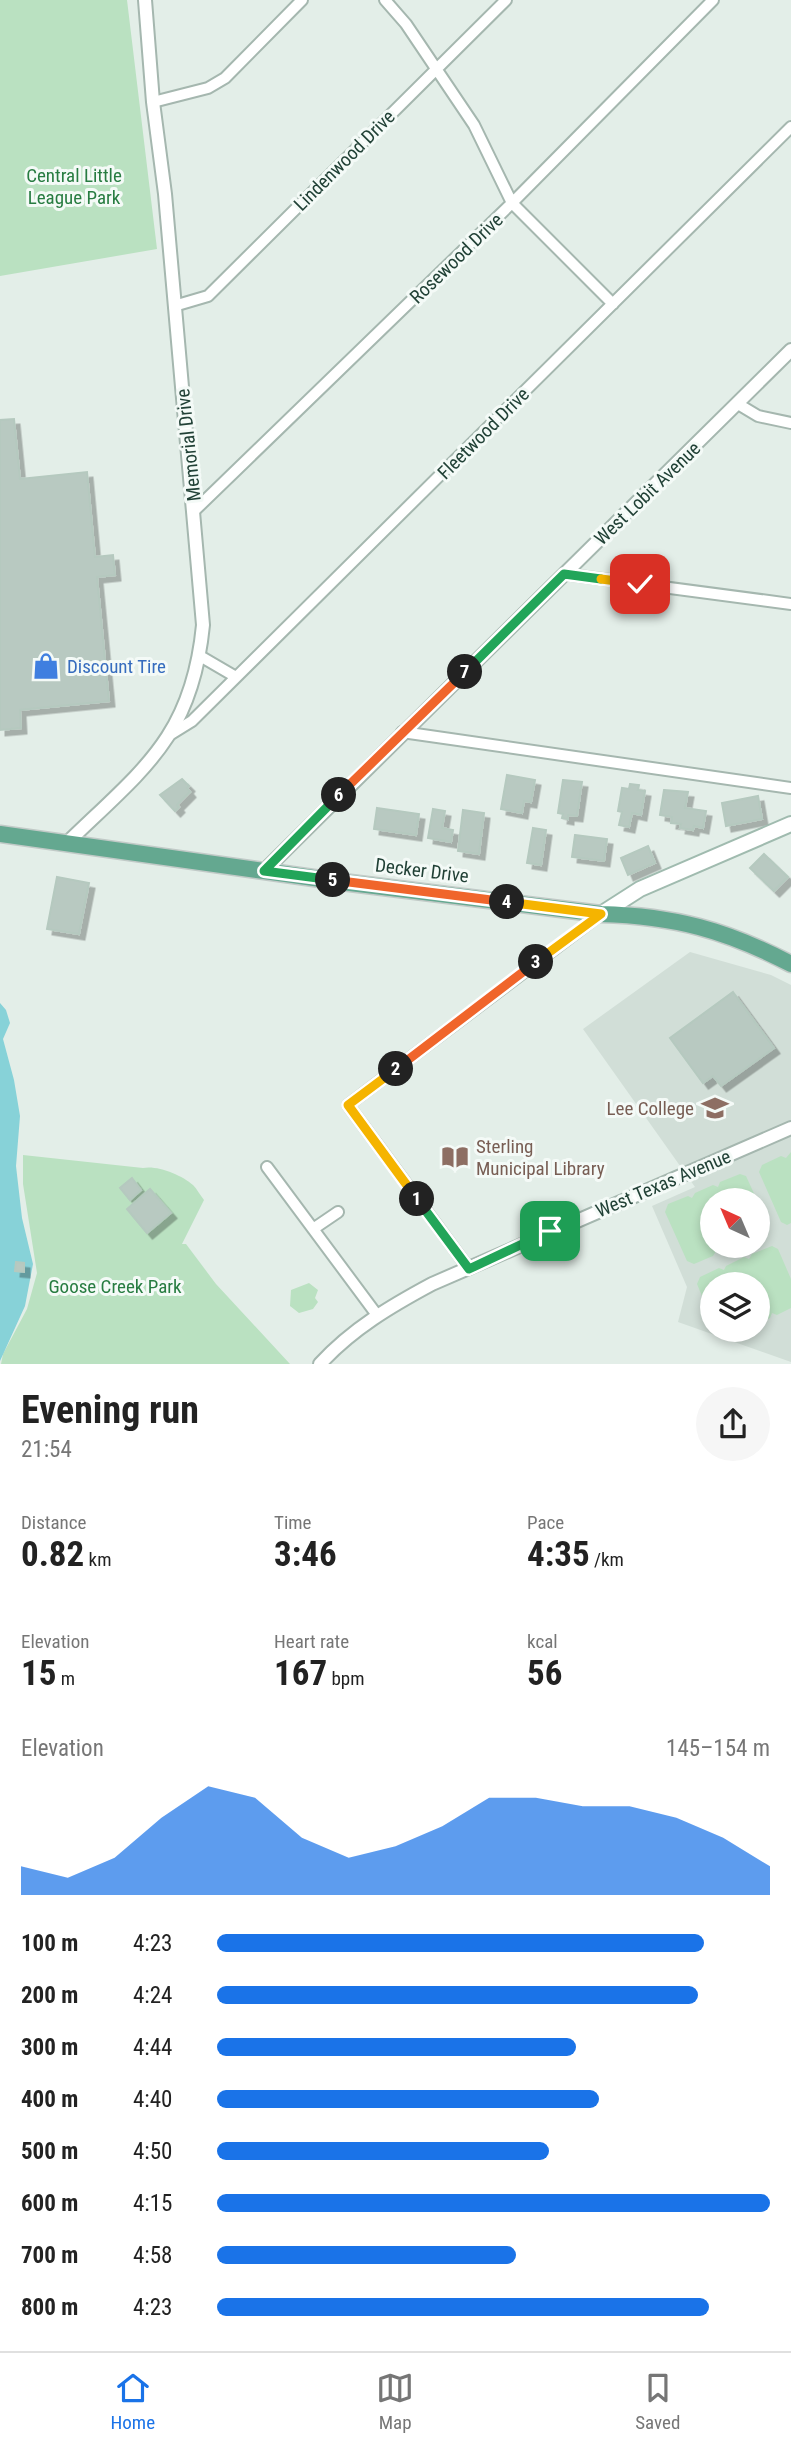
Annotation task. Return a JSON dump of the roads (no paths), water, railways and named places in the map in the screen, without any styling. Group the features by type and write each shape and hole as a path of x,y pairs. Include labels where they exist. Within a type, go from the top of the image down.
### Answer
{"main road":[{"path":"601,914 640,888 791,824"},
{"name":"Decker Drive","path":"0,834 601,914 645,915 730,935 791,964"}],"street":[{"name":"Memorial Drive","path":"66,844 143,770 159,753 171,734 187,703 200,656 203,625 145,0"},
{"path":"153,102 208,89 225,78 302,0"},
{"path":"385,0 406,24 474,125 512,203 613,304"},
{"name":"Lindenwood Drive","path":"174,306 208,296 506,0"},
{"name":"Rosewood Drive","path":"194,511 512,203 713,0"},
{"name":"Fleetwood Drive","path":"171,734 192,721 791,127"},
{"name":"West Lobit Avenue","path":"264,871 791,350"},
{"path":"738,404 758,416 791,423"},
{"path":"564,574 791,604"},
{"path":"200,656 236,677"},
{"path":"402,732 791,788"},
{"path":"469,1269 348,1105 601,914"},
{"name":"West Texas Avenue","path":"320,1364 350,1335 377,1315 432,1284 791,1128"},
{"path":"267,1167 377,1315"},
{"path":"313,1229 338,1212"}],"water":[{"path":"0,1003 6,1010 10,1023 3,1039 20,1116 16,1166 22,1218 33,1264 25,1306 0,1361"}],"place":[{"name":"Discount Tire","path":"46,666"},
{"name":"Lee College","path":"715,1108"},
{"name":"Sterling Municipal Library","path":"455,1157"}],"park label":[{"name":"Central Little League Park","path":"74,186"},
{"name":"Goose Creek Park","path":"115,1286"}]}
